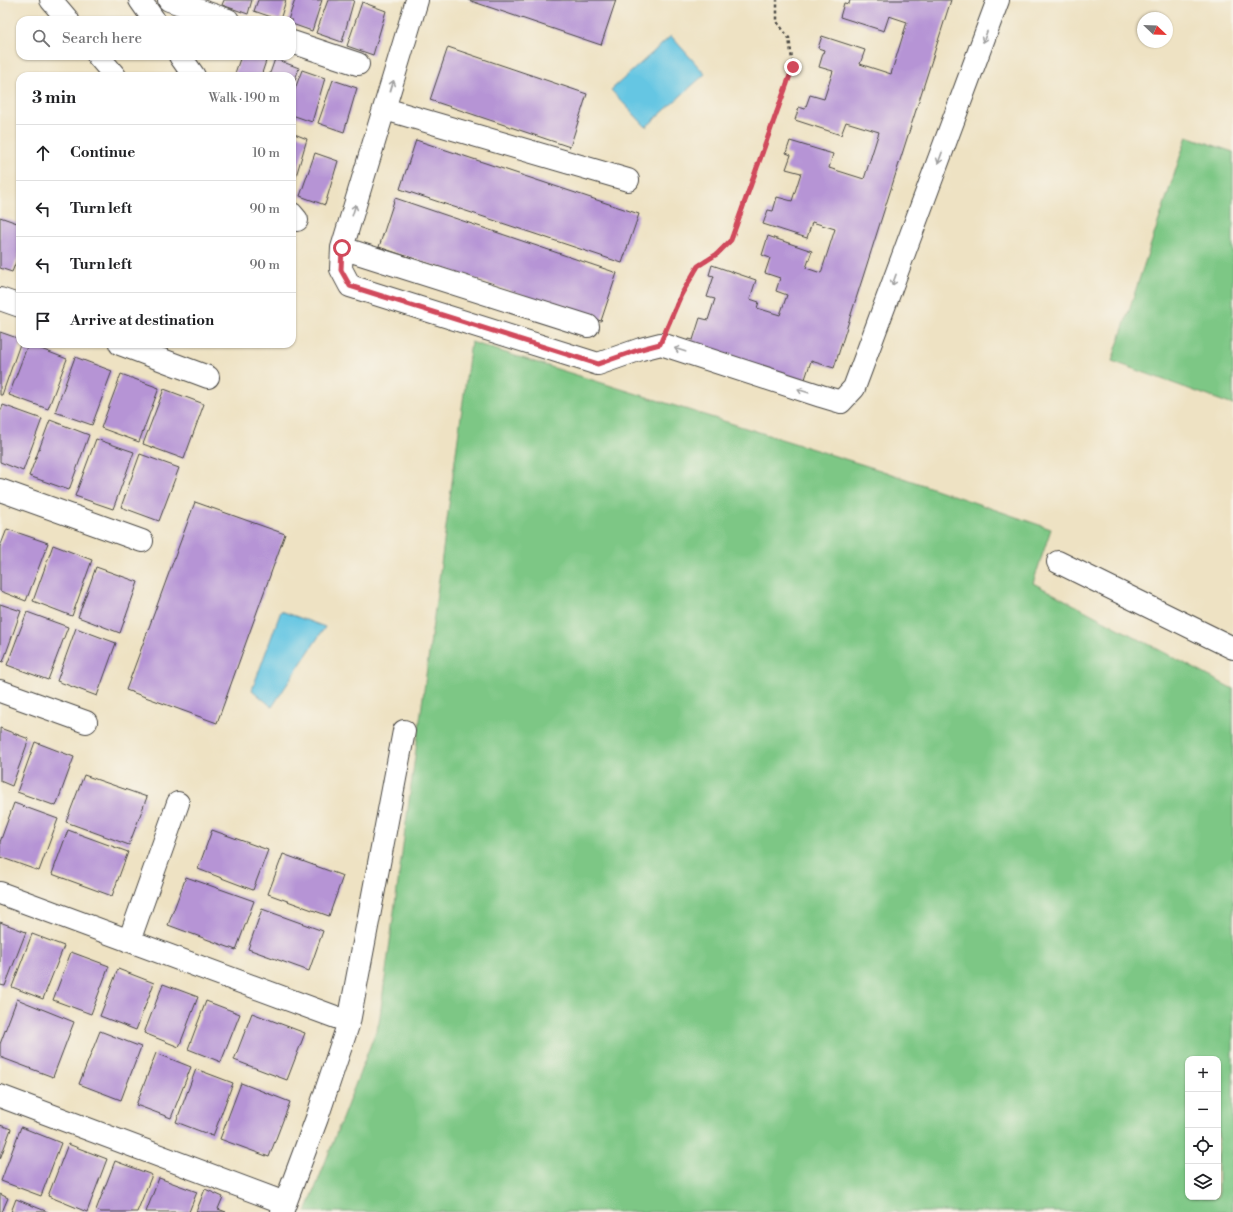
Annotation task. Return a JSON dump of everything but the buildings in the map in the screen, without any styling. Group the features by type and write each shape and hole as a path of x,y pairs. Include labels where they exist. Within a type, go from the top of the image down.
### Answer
{"street":[{"path":"51,0 65,16"},
{"path":"140,0 151,16"},
{"path":"169,0 216,16"},
{"path":"417,0 342,248 341,270 350,286 598,364 660,344 841,402 854,388 998,0"},
{"path":"296,43 358,64"},
{"path":"101,60 111,72"},
{"path":"183,60 191,72"},
{"path":"385,109 628,180"},
{"path":"342,248 588,326"},
{"path":"0,299 16,305"},
{"path":"131,348 208,377"},
{"path":"0,490 142,541"},
{"path":"1058,562 1233,648"},
{"path":"0,691 86,722"},
{"path":"0,1096 284,1207 317,1118 349,1022 404,731"},
{"path":"129,941 178,803"},
{"path":"0,893 349,1022"}],"path":[{"path":"660,344 681,295 698,266 717,254 731,240 793,67 788,38 777,22 777,0"}],"green space":[{"path":"1187,136 1233,152 1233,405 1112,361"},
{"path":"471,342 880,470 1051,529 1033,583 1233,689 1233,1212 306,1212 379,1023"}],"water":[{"path":"671,36 705,74 646,127 611,90"},
{"path":"281,611 325,627 272,707 252,690"}],"route":[{"path":"342,248 341,270 350,286 598,364 660,344 681,295 698,266 717,254 731,240 793,67"}]}
